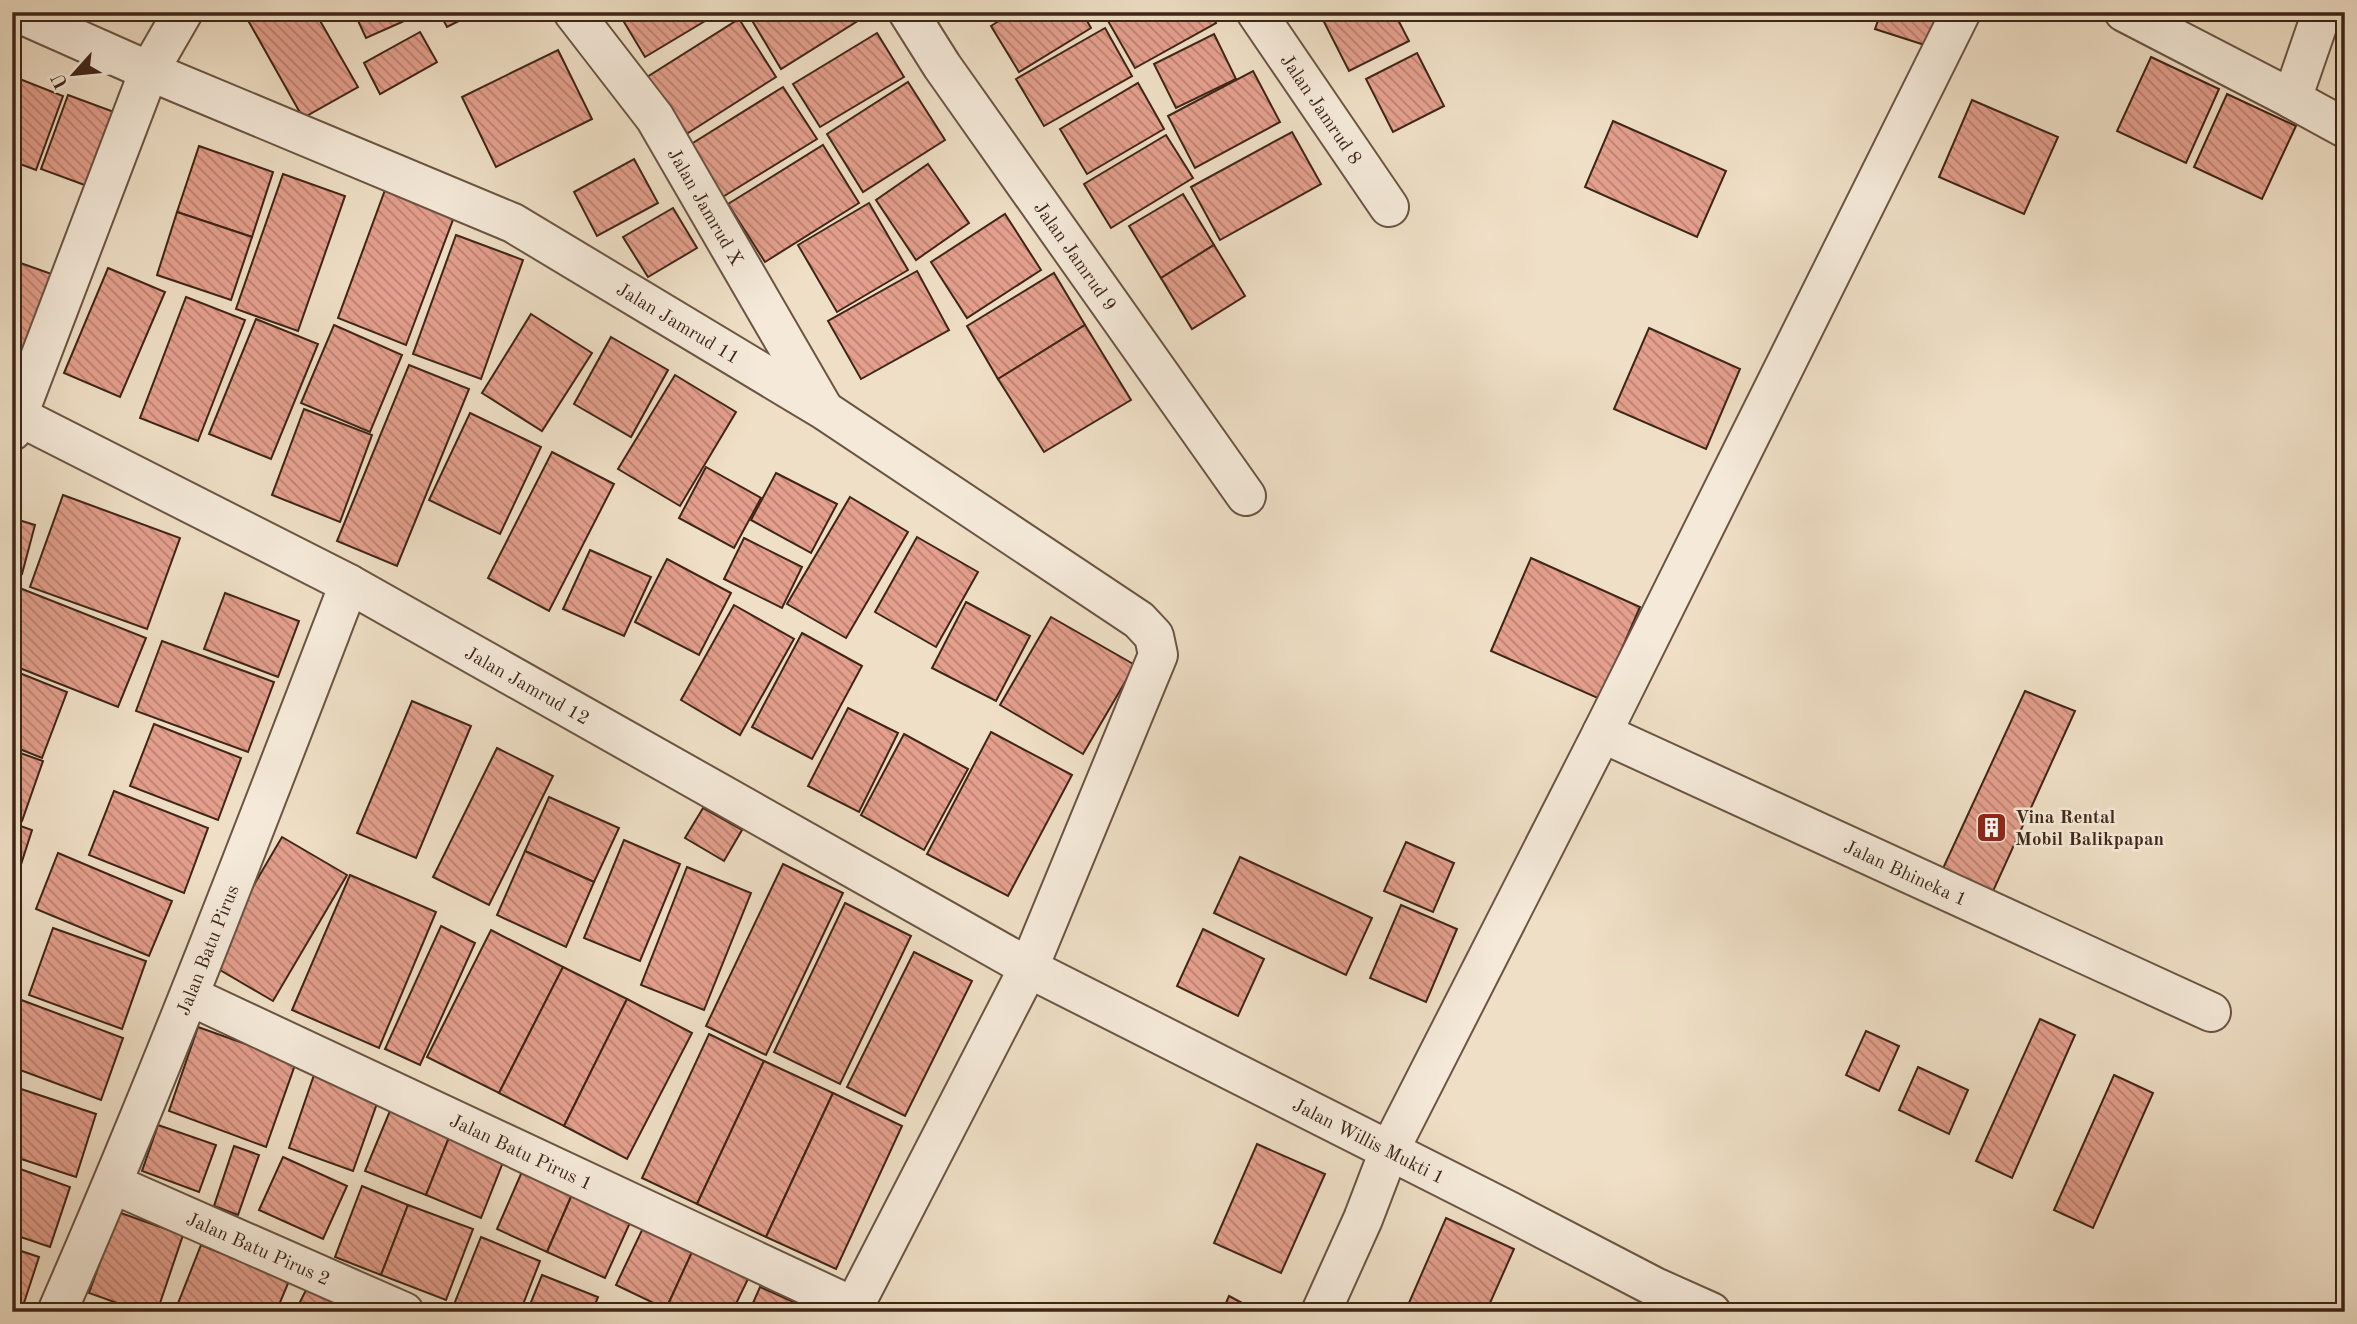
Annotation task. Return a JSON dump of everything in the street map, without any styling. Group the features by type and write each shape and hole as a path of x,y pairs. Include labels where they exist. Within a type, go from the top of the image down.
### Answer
{"street":[{"name":"Jalan Jamrud 11","path":"16,12 149,71 513,223 824,410 1139,620 1154,635 1158,655 1035,971"},
{"path":"14,420 149,71 183,12"},
{"name":"Jalan Jamrud X","path":"573,12 655,118 824,410"},
{"name":"Jalan Jamrud 9","path":"908,12 942,66 1246,496"},
{"name":"Jalan Jamrud 8","path":"1256,12 1389,207"},
{"path":"1321,1312 1363,1219 1389,1151 1602,733 1961,12"},
{"path":"2123,12 2345,128"},
{"path":"2292,99 2322,12"},
{"name":"Jalan Jamrud 12","path":"14,420 349,584 1035,971"},
{"name":"Jalan Batu Pirus","path":"57,1312 190,996 349,584"},
{"name":"Jalan Bhineka 1","path":"1602,733 2211,1012"},
{"path":"853,1309 1035,971"},
{"name":"Jalan Willis Mukti 1","path":"1035,971 1389,1151 1649,1299 1711,1312"},
{"name":"Jalan Batu Pirus 1","path":"190,996 853,1309"},
{"name":"Jalan Batu Pirus 2","path":"113,1184 404,1312"}],"building":[{"path":"142,12 161,12 158,19"},
{"path":"266,12 315,12 358,87 303,118 249,22"},
{"path":"354,12 419,12 420,14 366,38"},
{"path":"439,12 477,12 447,27"},
{"path":"618,12 720,12 645,57"},
{"path":"747,12 872,12 781,69"},
{"path":"1013,12 1082,12 1091,28 1019,72 991,26"},
{"path":"1124,12 1210,12 1216,23 1135,68 1108,21"},
{"path":"1334,12 1394,12 1409,41 1349,71 1322,18"},
{"path":"1881,12 1949,12 1937,49 1875,29"},
{"path":"739,19 776,77 685,135 647,77"},
{"path":"1105,28 1132,76 1044,126 1016,79"},
{"path":"420,32 437,62 380,94 364,63"},
{"path":"877,33 904,77 820,127 793,84"},
{"path":"1214,34 1236,79 1176,108 1154,64"},
{"path":"558,50 592,119 496,167 462,97"},
{"path":"1417,53 1444,106 1393,132 1366,79"},
{"path":"2151,57 2219,89 2186,163 2117,131"},
{"path":"1253,71 1280,122 1195,168 1168,116"},
{"path":"12,76 63,96 36,170 12,161"},
{"path":"908,82 945,140 863,192 827,134"},
{"path":"1138,83 1164,129 1087,174 1060,129"},
{"path":"783,87 817,139 721,198 688,146"},
{"path":"2227,94 2296,126 2262,199 2194,167"},
{"path":"68,95 125,116 98,190 41,169"},
{"path":"1972,100 2058,137 2024,214 1939,177"},
{"path":"1613,121 1726,171 1697,237 1585,187"},
{"path":"1292,132 1321,184 1220,240 1191,187"},
{"path":"1166,135 1193,178 1111,228 1084,184"},
{"path":"823,145 859,203 765,262 728,204"},
{"path":"199,146 273,172 252,237 177,212"},
{"path":"634,159 658,203 597,236 574,192"},
{"path":"928,164 969,223 916,260 876,200"},
{"path":"283,174 345,196 298,331 236,309"},
{"path":"385,190 454,217 406,345 338,318"},
{"path":"1183,194 1214,245 1161,278 1129,226"},
{"path":"869,203 908,270 837,312 798,245"},
{"path":"673,208 697,248 648,277 623,237"},
{"path":"177,212 252,237 231,300 157,275"},
{"path":"1005,214 1041,270 967,318 931,262"},
{"path":"456,235 523,260 481,379 413,354"},
{"path":"1214,245 1245,296 1192,329 1161,278"},
{"path":"12,260 63,278 27,377 12,371"},
{"path":"108,268 165,292 120,397 64,373"},
{"path":"917,271 949,330 861,379 828,321"},
{"path":"1054,273 1085,325 998,379 967,326"},
{"path":"186,297 245,320 198,441 140,418"},
{"path":"531,314 592,353 542,431 482,393"},
{"path":"256,319 318,344 271,459 209,434"},
{"path":"334,325 402,355 370,432 301,403"},
{"path":"1085,325 1131,400 1044,452 998,379"},
{"path":"1649,328 1740,369 1706,449 1614,409"},
{"path":"611,337 668,370 631,437 574,404"},
{"path":"409,365 469,389 397,566 337,541"},
{"path":"675,375 736,412 680,506 618,469"},
{"path":"304,409 372,435 340,522 272,495"},
{"path":"470,413 541,447 500,534 429,500"},
{"path":"552,452 614,484 549,611 488,578"},
{"path":"706,467 761,498 734,548 679,518"},
{"path":"776,473 837,504 811,553 751,520"},
{"path":"63,495 180,538 147,629 30,587"},
{"path":"850,497 908,532 846,638 787,604"},
{"path":"12,518 35,525 22,574 12,571"},
{"path":"917,537 978,572 936,647 875,612"},
{"path":"744,538 802,567 782,608 724,579"},
{"path":"590,550 651,577 624,636 563,609"},
{"path":"1531,558 1640,607 1600,699 1491,651"},
{"path":"667,559 731,593 699,655 635,622"},
{"path":"12,585 146,638 118,707 12,665"},
{"path":"225,593 299,621 278,677 204,649"},
{"path":"966,602 1030,636 996,701 932,668"},
{"path":"734,605 794,639 740,735 681,700"},
{"path":"1051,617 1135,665 1083,754 1000,705"},
{"path":"802,633 862,666 812,759 752,727"},
{"path":"162,641 274,682 248,752 136,711"},
{"path":"12,670 67,692 42,758 12,746"},
{"name":"Vina Rental Mobil Balikpapan","path":"2025,691 2075,711 1989,900 1939,877"},
{"path":"412,701 471,726 416,858 357,833"},
{"path":"848,708 898,733 859,812 808,786"},
{"path":"154,724 241,758 218,820 130,786"},
{"path":"991,732 1072,775 1008,896 927,854"},
{"path":"904,734 968,769 924,850 861,815"},
{"path":"497,748 553,776 489,905 433,877"},
{"path":"12,750 43,761 22,821 12,818"},
{"path":"114,791 208,828 184,893 89,855"},
{"path":"549,797 619,828 594,882 525,851"},
{"path":"703,808 742,830 724,861 685,838"},
{"path":"12,823 32,830 17,877 12,875"},
{"path":"282,837 347,875 273,1001 208,963"},
{"path":"624,840 680,864 640,961 584,938"},
{"path":"1406,842 1454,863 1433,912 1384,891"},
{"path":"525,851 594,882 566,947 497,915"},
{"path":"58,853 172,901 149,956 36,909"},
{"path":"1240,857 1372,918 1346,975 1214,913"},
{"path":"783,864 843,893 766,1055 706,1026"},
{"path":"687,867 751,893 704,1010 641,985"},
{"path":"350,875 436,912 379,1048 292,1010"},
{"path":"845,903 911,936 840,1084 774,1052"},
{"path":"1401,905 1457,929 1426,1002 1370,978"},
{"path":"441,926 475,943 420,1065 385,1049"},
{"path":"53,928 146,961 122,1029 29,995"},
{"path":"1203,929 1264,959 1238,1016 1177,986"},
{"path":"491,930 563,967 499,1093 427,1057"},
{"path":"914,952 972,981 905,1116 847,1087"},
{"path":"563,967 627,999 564,1126 499,1093"},
{"path":"16,998 123,1038 101,1100 12,1067 12,1010"},
{"path":"627,999 692,1033 627,1159 564,1126"},
{"path":"2040,1019 2075,1035 2012,1178 1976,1161"},
{"path":"198,1027 296,1062 266,1147 169,1111"},
{"path":"1866,1031 1899,1046 1879,1091 1846,1075"},
{"path":"709,1034 764,1061 697,1204 642,1178"},
{"path":"764,1061 833,1093 766,1237 697,1204"},
{"path":"1918,1067 1968,1090 1949,1134 1899,1110"},
{"path":"315,1072 380,1095 353,1171 289,1148"},
{"path":"2114,1075 2153,1093 2093,1228 2054,1210"},
{"path":"15,1087 96,1114 76,1177 12,1156 12,1097"},
{"path":"833,1093 902,1126 836,1269 766,1237"},
{"path":"392,1106 452,1130 426,1195 365,1171"},
{"path":"158,1125 216,1145 199,1192 142,1171"},
{"path":"452,1130 507,1152 481,1218 426,1195"},
{"path":"1257,1144 1325,1174 1281,1273 1214,1243"},
{"path":"234,1146 259,1155 238,1215 214,1206"},
{"path":"283,1157 347,1186 323,1239 259,1210"},
{"path":"12,1166 70,1187 50,1247 12,1234"},
{"path":"524,1167 574,1190 547,1252 497,1229"},
{"path":"362,1186 408,1205 381,1275 335,1257"},
{"path":"574,1190 633,1216 605,1278 547,1252"},
{"path":"408,1205 473,1229 446,1300 381,1275"},
{"path":"118,1212 183,1235 157,1312 142,1312 89,1293"},
{"path":"1446,1218 1514,1249 1486,1312 1405,1312"},
{"path":"643,1228 692,1252 666,1309 616,1285"},
{"path":"481,1237 540,1261 520,1312 451,1312"},
{"path":"201,1245 289,1281 276,1312 175,1311"},
{"path":"12,1248 39,1257 21,1312 12,1312"},
{"path":"692,1252 748,1279 732,1312 671,1312 666,1309"},
{"path":"542,1275 598,1297 592,1312 527,1312"},
{"path":"309,1284 356,1307 353,1312 295,1312"},
{"path":"760,1287 814,1311 814,1312 749,1312"},
{"path":"1229,1296 1259,1312 1222,1312"},
{"path":"610,1305 628,1312 607,1312"},
{"path":"83,1306 99,1312 81,1312"}],"place":[{"name":"Vina Rental Mobil Balikpapan","path":"1992,827"}]}
